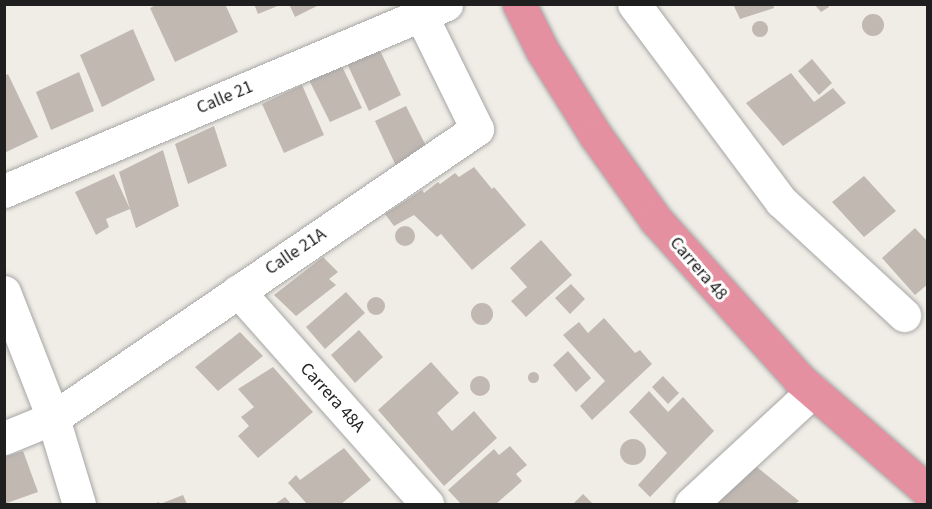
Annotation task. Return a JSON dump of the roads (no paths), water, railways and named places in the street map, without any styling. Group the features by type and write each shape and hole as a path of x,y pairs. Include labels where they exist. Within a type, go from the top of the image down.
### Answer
{"highway":[{"name":"Carrera 48","path":"519,4 542,50 596,136 656,220 724,298 813,391 927,491"}],"street":[{"path":"634,4 781,201 904,315"},
{"name":"Calle 21","path":"4,191 434,10"},
{"name":"Calle 21A","path":"4,438 53,418 477,129 434,10"},
{"name":"Carrera 48A","path":"238,291 427,504"},
{"path":"4,292 53,418 79,504"},
{"path":"691,504 813,391"}]}
